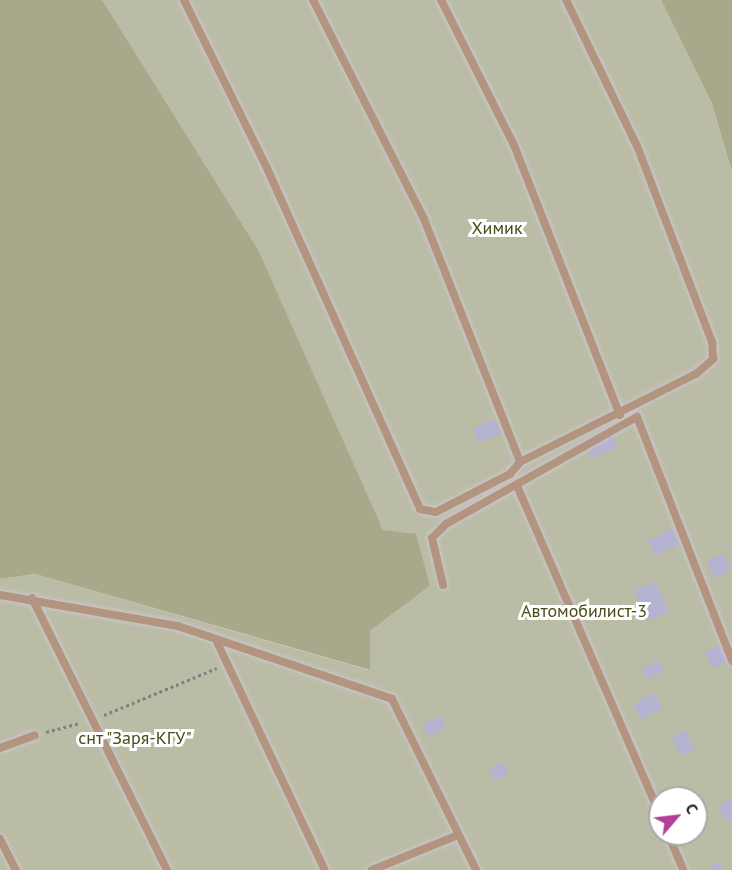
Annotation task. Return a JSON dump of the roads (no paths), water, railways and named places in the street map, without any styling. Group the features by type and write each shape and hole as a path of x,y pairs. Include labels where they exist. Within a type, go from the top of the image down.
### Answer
{"lane":[{"path":"184,0 271,176 420,510 436,513 510,474 520,462 620,415 696,375 713,359 712,342 637,146 566,0"},
{"path":"313,0 423,219 520,462"},
{"path":"441,0 514,146 620,415"},
{"path":"443,585 432,538 446,524 518,488 637,417 732,661"},
{"path":"518,488 648,787"},
{"path":"0,595 32,598 178,626 217,642 281,657 392,699 476,870"},
{"path":"32,598 167,870"},
{"path":"217,642 325,870"},
{"path":"0,748 35,735"},
{"path":"372,870 458,834"},
{"path":"0,839 16,870"},
{"path":"673,846 683,870"}],"park label":[{"name":"Химик","path":"497,228"},
{"name":"Автомобилист-3","path":"584,611"},
{"name":"снт \"Заря-КГУ\"","path":"135,738"}]}
